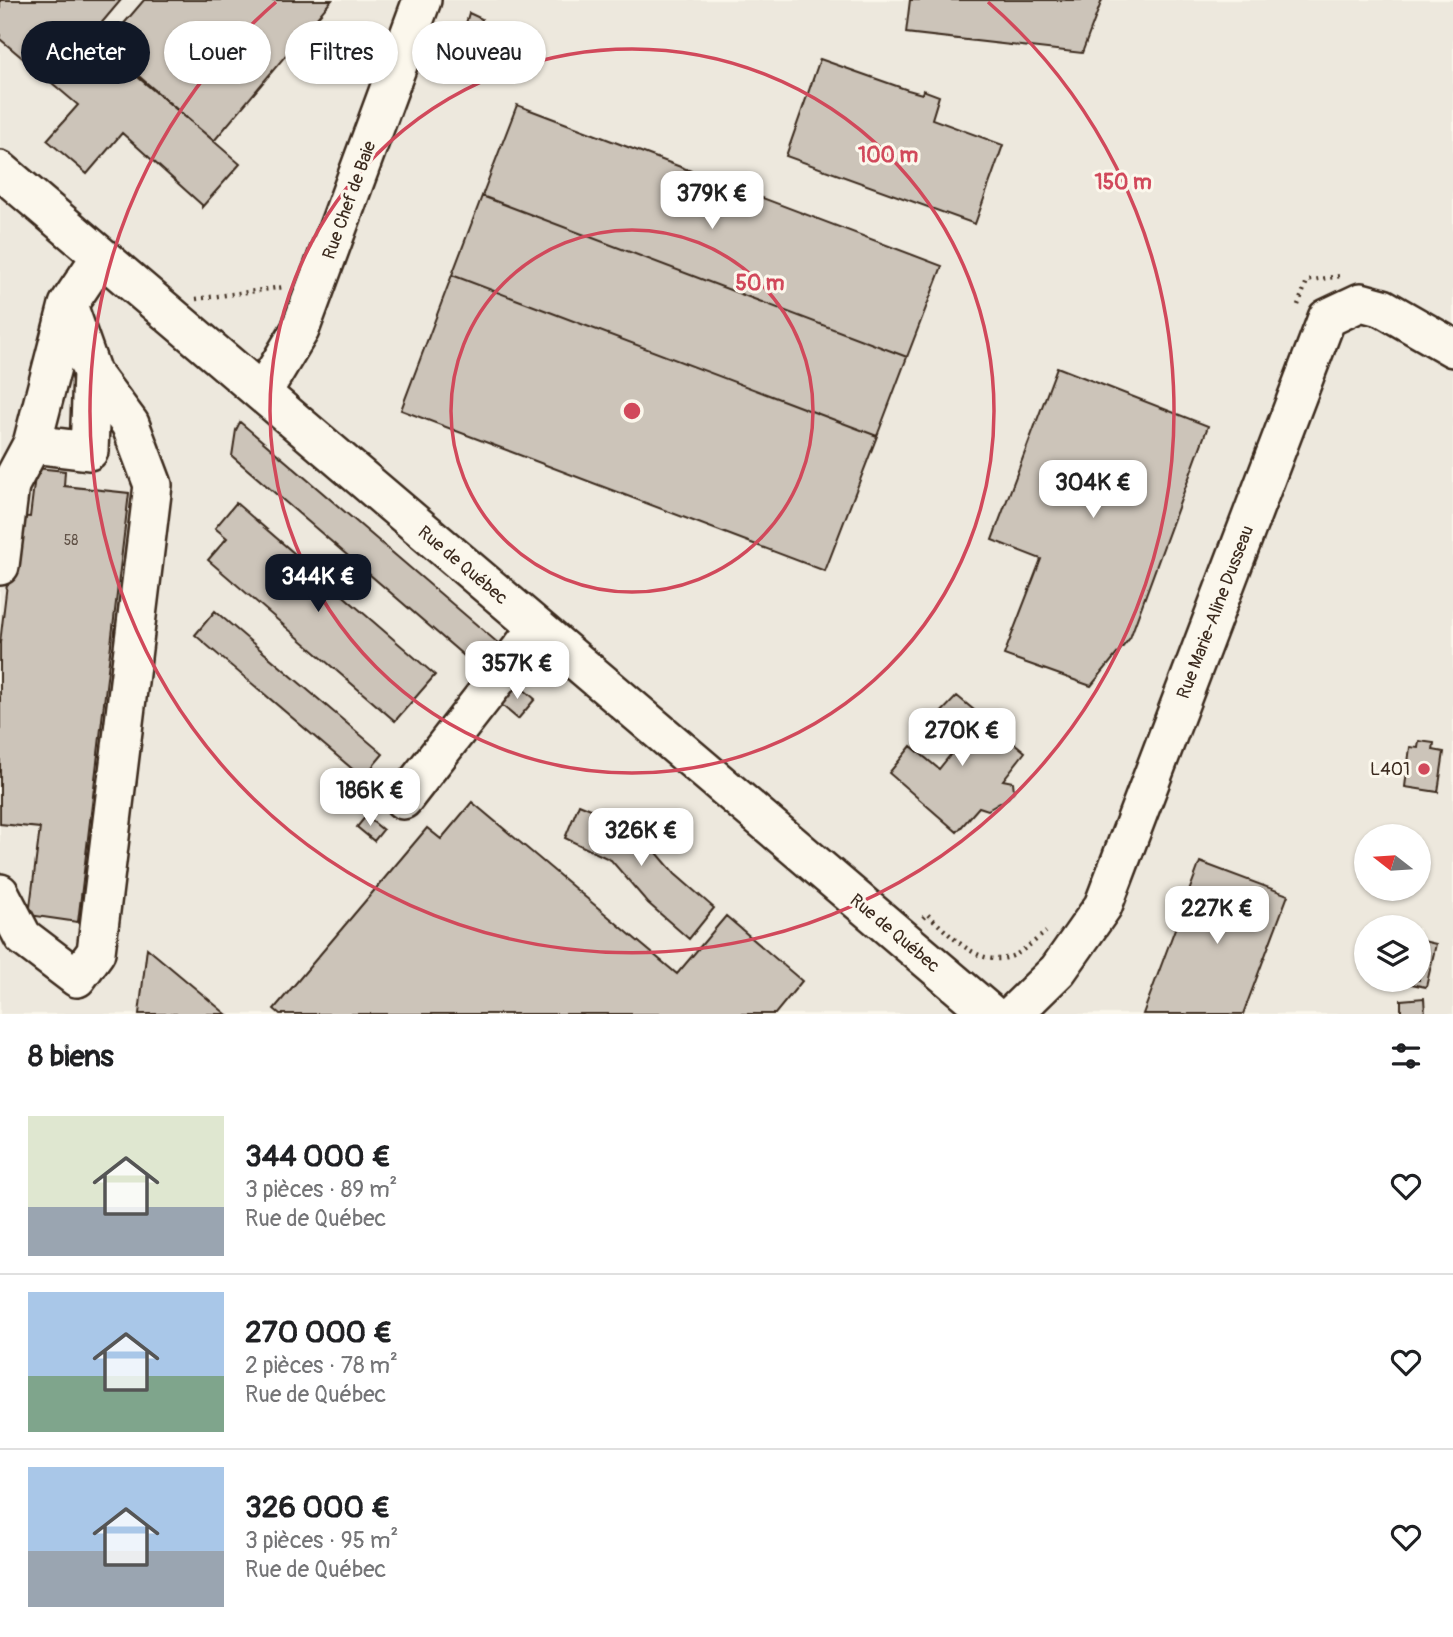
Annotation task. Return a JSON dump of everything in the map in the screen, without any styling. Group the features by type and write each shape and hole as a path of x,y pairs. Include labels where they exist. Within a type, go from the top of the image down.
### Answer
{"street":[{"name":"Rue Chef de Baie","path":"262,393 300,330 422,0"},
{"name":"Rue de Québec","path":"0,170 991,1014"},
{"path":"0,566 10,485 32,444 68,305 101,256"},
{"name":"Rue Marie-Aline Dusseau","path":"1013,1014 1058,970 1103,906 1327,318 1361,302 1383,308 1453,348"},
{"path":"0,893 23,937 77,978 96,952 153,485 130,424 92,373 68,305"},
{"path":"32,444 89,451 92,373"},
{"path":"403,800 537,628"}],"path":[{"path":"1297,306 1307,281 1343,276"},
{"path":"186,291 195,299 286,286"},
{"path":"903,940 927,914 971,952 992,960 1018,954 1048,931"}],"shaded area":[{"path":"0,0 1453,0 1453,1014 0,1014"}],"building":[{"path":"0,0 121,0 103,21 21,21 21,57 0,39"},
{"path":"144,0 332,0 314,21 285,21 285,56 271,73 271,21 164,21 164,84 262,84 214,141 146,84 150,84 150,21 126,21"},
{"path":"910,0 1102,0 1082,53 906,33"},
{"path":"469,13 482,19 481,21 467,21"},
{"path":"820,59 908,90 922,94 923,90 939,96 932,119 1003,145 975,224 786,156"},
{"path":"53,84 148,84 240,164 202,207 122,133 87,174 47,140 78,105"},
{"path":"517,105 942,266 907,357 482,196"},
{"path":"482,196 907,357 877,436 452,275"},
{"path":"452,275 877,436 825,571 401,410"},
{"path":"1057,367 1208,426 1130,638 1091,686 1004,655 1041,559 992,540"},
{"path":"240,422 498,643 477,667 232,456"},
{"path":"36,468 65,471 64,486 129,493 78,922 29,915 40,828 0,824 0,643 15,516 30,517"},
{"path":"236,503 435,675 395,721 208,560 227,538 215,528"},
{"path":"215,611 383,754 363,778 195,635"},
{"path":"516,683 535,699 518,719 499,703"},
{"path":"957,696 1025,752 1003,780 1013,782 1014,791 1008,798 988,810 979,807 957,832 889,773 911,746 939,769 959,744 934,720"},
{"name":"L401","path":"1419,741 1434,743 1433,750 1444,752 1438,792 1405,787 1410,747 1418,748"},
{"path":"472,802 677,974 726,916 802,981 775,1014 280,1014 274,1009 427,828 441,839"},
{"path":"579,804 629,825 627,832 633,840 641,834 675,874 714,908 689,939 648,903 611,860 565,838"},
{"path":"366,816 383,830 374,841 357,827"},
{"path":"1200,862 1288,895 1243,1014 1143,1014"},
{"path":"1431,943 1436,944 1431,966"},
{"path":"147,948 226,1014 139,1014"},
{"path":"1424,998 1425,1014 1401,1014 1401,1000"}],"place":[{"name":"L401","path":"1424,769"}]}
